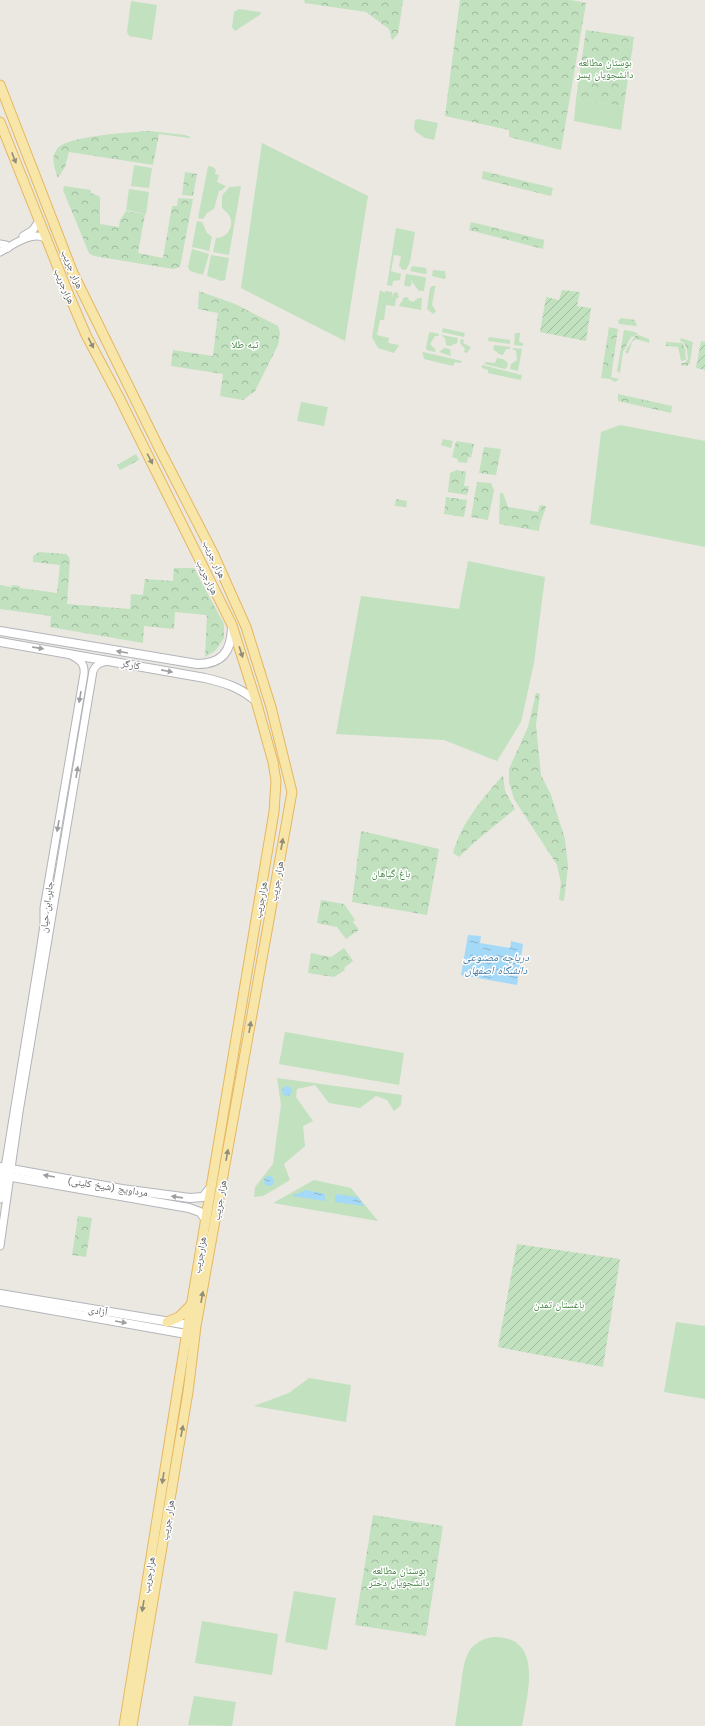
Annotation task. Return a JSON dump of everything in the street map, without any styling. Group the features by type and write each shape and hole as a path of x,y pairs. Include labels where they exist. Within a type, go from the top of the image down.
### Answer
{"main road":[{"name":"هزار جریب","path":"0,85 73,273 213,553 246,627 271,707 292,792 191,1330 188,1392 167,1522 131,1709 132,1726"},
{"name":"هزارجریب","path":"0,122 45,238 82,324 232,625 256,701 276,776 274,812 191,1305 191,1330 156,1520 131,1709 124,1726"},
{"path":"82,324 96,318"},
{"name":"کارگر","path":"0,632 150,657 197,664 208,664 215,662 227,650 231,639 232,625"},
{"path":"0,632 2,636 0,638"},
{"path":"19,645 15,642 17,638 61,642"},
{"name":"کارگر","path":"0,642 110,660 226,684 243,690 256,701"},
{"path":"147,667 150,657"},
{"name":"مرداویج (شیخ کلینی)","path":"5,1172 122,1193 189,1208 200,1212 206,1220"},
{"name":"مرداویج (شیخ کلینی)","path":"122,1193 190,1198 203,1197 211,1187"},
{"name":"آزادی","path":"0,1294 63,1308 191,1330"},
{"name":"آزادی","path":"0,1301 167,1322 191,1330"},
{"path":"167,1322 179,1317 191,1305"},
{"path":"156,1520 167,1522"}],"street":[{"path":"0,252 4,246 30,232 39,221"},
{"path":"4,246 33,236 41,236 45,238"},
{"path":"68,653 82,663 84,674"},
{"path":"84,674 88,670 93,674 97,665 101,662 110,660"},
{"name":"جابر ابن حیان","path":"5,1172 44,925 44,908 84,674"},
{"name":"جابر ابن حیان","path":"5,1172 73,796 93,674"},
{"path":"64,794 73,796"},
{"path":"0,1199 5,1172"},
{"path":"0,1246 5,1172"},
{"path":"0,1304 12,1302"}],"green space":[{"path":"304,0 403,0 398,34 392,40 389,29 366,12 305,3"},
{"path":"460,0 570,0 586,3 561,150 509,137 509,130 445,116"},
{"path":"131,1 157,5 152,40 129,36 127,32"},
{"path":"239,9 260,12 261,14 235,31 232,27 234,12"},
{"name":"بوستان مطالعه دانشجویان پسر","path":"586,30 634,37 624,106 576,99"},
{"path":"576,99 624,106 621,130 574,121"},
{"path":"418,119 438,123 434,140 425,138 416,132 414,128 415,120"},
{"path":"149,131 191,137 159,134 153,165 69,152 65,167 58,178 53,160 57,149 63,145 86,138 129,132"},
{"path":"262,143 368,196 345,341 241,288"},
{"path":"134,165 152,168 149,188 131,186"},
{"path":"208,166 213,167 216,170 215,174 219,175 217,182 226,186 219,191 214,209 207,213 203,219 198,218"},
{"path":"483,171 553,188 551,196 482,179"},
{"path":"185,172 197,174 193,196 182,195"},
{"path":"64,186 91,190 91,193 99,196 100,224 119,227 120,220 126,211 145,214 138,253 163,258 172,206 177,206 178,198 193,199 180,267 173,269 94,256 89,253 63,190"},
{"path":"241,186 229,255 213,252 216,238 224,236 231,227 231,219 222,208 222,196 229,187"},
{"path":"129,189 149,192 146,214 126,210"},
{"path":"197,221 202,222 207,233 212,237 209,251 192,247"},
{"path":"471,222 544,240 543,249 469,230"},
{"path":"396,228 415,232 410,262 406,270 401,269 399,266 401,256 394,255 391,271 401,274 400,280 393,281 392,286 387,285"},
{"path":"192,249 209,254 203,275 190,271 188,267"},
{"path":"211,255 229,258 225,280 221,281 207,276"},
{"path":"412,266 426,268 427,273 425,274 410,271"},
{"path":"433,270 445,271 446,278 444,279 432,276"},
{"path":"406,274 425,277 424,291 419,291 410,279 412,284 409,287 404,285"},
{"path":"432,286 436,286 432,305 436,311 433,314 427,309 430,288"},
{"path":"380,290 385,293 385,291 392,292 392,298 393,293 397,292 399,297 396,299 395,306 386,305 384,320 380,320 377,335 389,338 388,343 399,345 394,353 378,348 372,337"},
{"path":"562,290 580,292 577,306 591,308 586,341 540,332 546,297 559,300"},
{"name":"تبه طلا","path":"199,291 235,304 278,326 280,333 278,345 255,391 243,400 220,396 223,374 171,366 173,350 213,356 218,313 198,309"},
{"path":"407,297 413,302 418,298 422,298 421,310 399,306 403,298"},
{"path":"621,318 635,320 637,326 619,324 618,321"},
{"path":"609,327 618,329 611,377 619,379 615,382 610,379 601,378"},
{"path":"443,328 465,333 464,337 442,332"},
{"path":"624,330 638,334 631,337 623,352 620,373 617,371"},
{"path":"429,333 439,334 439,336 435,336 430,344 436,350 435,352 427,350 426,348"},
{"path":"515,333 520,333 519,342 523,343 523,346 514,345"},
{"path":"442,335 458,338 457,343 450,346 446,345 445,338"},
{"path":"638,335 649,339 649,343 636,339 632,342 628,354 625,352 635,336"},
{"path":"489,337 510,340 510,344 488,341"},
{"path":"681,338 693,342 690,363 687,366 681,365 681,363 685,363 688,359 687,348 683,342 680,341"},
{"path":"461,339 464,340 463,343 471,347 467,353 464,352 465,349 460,343"},
{"path":"701,341 705,342 705,370 696,368"},
{"path":"666,342 682,343 685,348 686,360 681,361 678,347 666,346"},
{"path":"494,345 510,347 510,349 506,349 503,355 499,354 493,349"},
{"path":"444,348 450,349 451,356 439,352"},
{"path":"513,348 522,349 518,371 510,369 511,364 517,360 516,350 513,350"},
{"path":"422,351 462,361 461,363 455,362 453,366 424,359"},
{"path":"497,358 503,359 508,363 505,369 484,364 486,362 495,363"},
{"path":"482,365 522,375 521,380 488,373 488,370 482,368"},
{"path":"618,394 672,406 671,413 618,401"},
{"path":"301,402 328,407 324,426 297,421"},
{"path":"620,425 705,441 705,547 590,524 601,432"},
{"path":"443,439 453,441 451,448 441,445"},
{"path":"456,441 474,444 471,458 468,457 467,463 458,462 458,459 452,457"},
{"path":"484,447 501,449 496,475 479,473"},
{"path":"136,454 139,460 120,470 117,465"},
{"path":"457,470 466,472 464,486 469,486 467,495 448,492 450,473"},
{"path":"477,482 491,483 494,490 488,520 471,517"},
{"path":"500,493 503,493 508,507 538,512 540,505 546,506 539,531 499,524"},
{"path":"446,497 467,500 464,517 444,514"},
{"path":"396,499 407,501 406,507 395,506"},
{"path":"39,552 66,554 69,557 67,604 130,609 131,594 143,595 145,579 173,581 174,568 194,568 224,624 224,638 216,650 205,657 207,615 175,612 174,629 144,626 143,643 50,627 51,616 0,609 0,585 11,587 12,585 20,586 20,588 57,593 60,565 33,562 33,556"},
{"path":"468,561 545,577 534,663 521,722 497,761 444,740 336,734 361,596 459,609"},
{"path":"536,693 540,694 536,725 541,775 551,795 565,839 568,866 564,901 559,900 561,883 557,865 514,799 509,782 509,769 528,727"},
{"path":"503,775 505,791 515,809 459,857 453,853 467,821 480,802"},
{"name":"باغ گیاهان","path":"361,831 439,849 427,915 352,902"},
{"path":"321,900 344,904 355,920 353,922 359,930 346,939 337,927 317,923"},
{"path":"344,948 353,961 344,968 345,970 334,977 308,973 311,953 331,957"},
{"path":"285,1032 404,1053 399,1085 279,1064"},
{"path":"277,1078 402,1095 401,1105 394,1111 387,1100 376,1096 360,1108 329,1103 315,1085 297,1089 296,1097 313,1121 303,1126 305,1146 284,1164 290,1180 263,1196 254,1197 255,1187 273,1164 281,1105"},
{"path":"314,1180 351,1188 378,1221 273,1203"},
{"path":"78,1216 92,1218 86,1257 72,1255"},
{"name":"باغستان تمدن","path":"517,1244 620,1259 603,1367 498,1347"},
{"path":"676,1322 705,1326 705,1399 664,1392"},
{"path":"309,1378 351,1385 346,1422 254,1406 289,1393"},
{"name":"بوستان مطالعه دانشجویان دختر","path":"373,1515 443,1526 426,1636 355,1625"},
{"path":"294,1591 336,1598 327,1650 285,1642"},
{"path":"202,1621 278,1634 272,1675 195,1663"},
{"path":"493,1637 509,1639 520,1646 526,1657 529,1670 529,1684 522,1726 455,1726 465,1661 471,1648 477,1643"},
{"path":"194,1696 236,1702 232,1726 188,1725"}],"water":[{"name":"دریاچه مصنوعی دانشگاه اصفهان","path":"468,935 481,936 480,943 510,948 511,941 523,944 517,985 461,975"},
{"path":"285,1086 289,1086 291,1087 291,1095 285,1096 282,1093 282,1089"},
{"path":"267,1176 271,1176 273,1177 273,1185 267,1186 264,1183 264,1179"},
{"path":"306,1190 325,1194 325,1201 292,1196"},
{"path":"335,1194 358,1197 364,1206 335,1202"}]}
